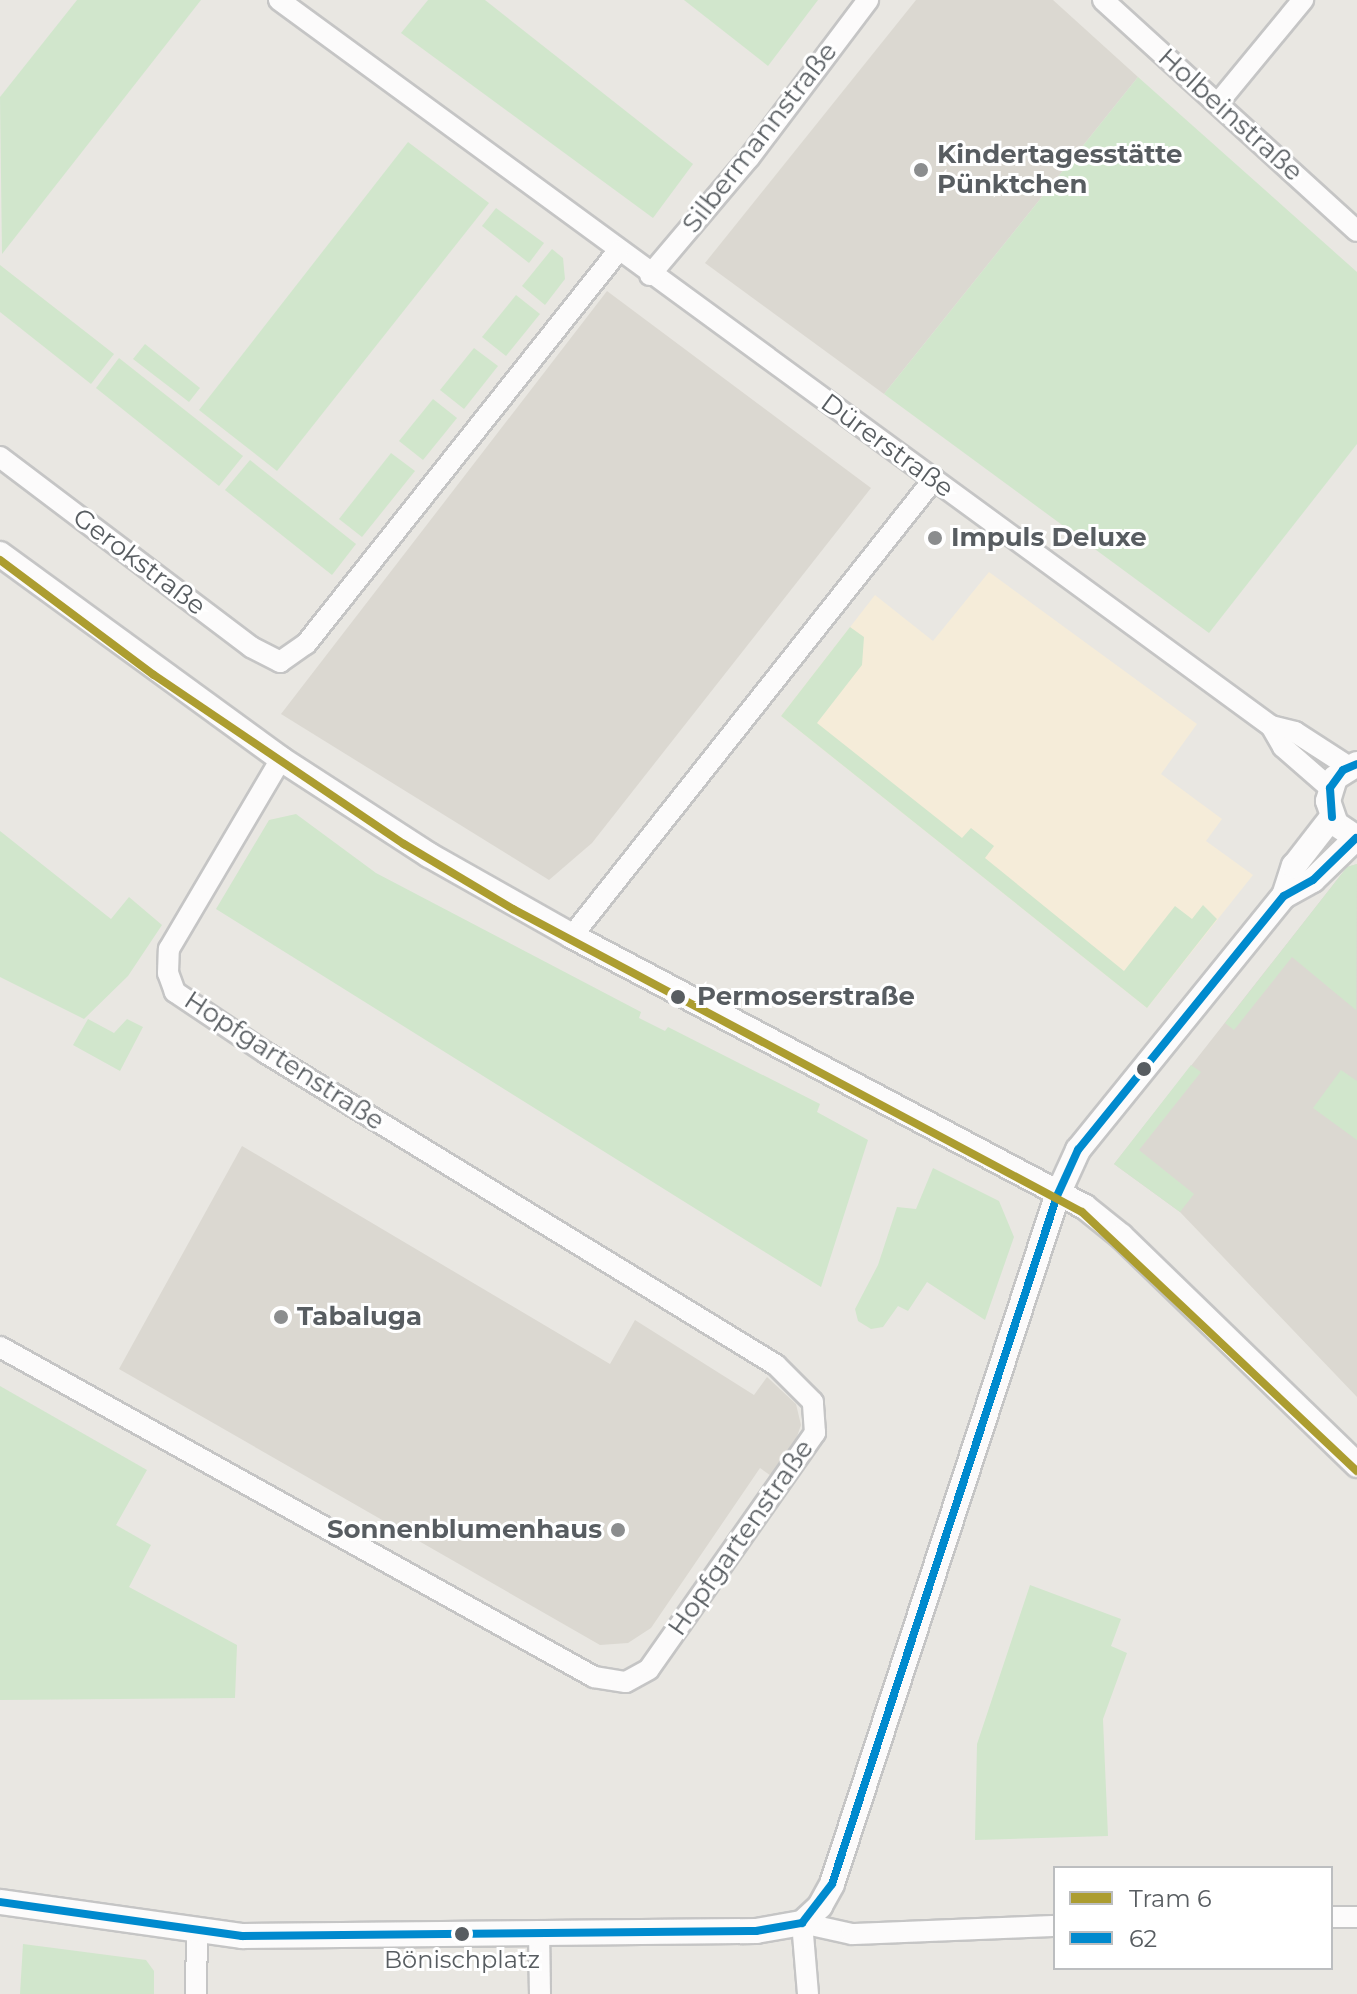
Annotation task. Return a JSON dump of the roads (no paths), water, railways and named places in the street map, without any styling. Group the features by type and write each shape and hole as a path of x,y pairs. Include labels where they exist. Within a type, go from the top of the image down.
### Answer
{"street":[{"name":"Dürerstraße","path":"279,0 650,275 1271,726 1295,732 1353,765"},
{"name":"Silbermannstraße","path":"650,275 749,158 868,0"},
{"name":"Holbeinstraße","path":"1103,0 1357,231"},
{"path":"1218,103 1303,0"},
{"name":"Gerokstraße","path":"0,457 251,647 280,662 306,644 618,251"},
{"path":"572,936 934,479"},
{"path":"0,554 281,759 429,855 572,936 1059,1190 1121,1236 1357,1464"},
{"name":"Dürerstraße","path":"1271,726 1283,747 1330,788"},
{"name":"Hopfgartenstraße","path":"0,1347 594,1677 626,1682 649,1669 811,1442 817,1417 813,1402 776,1365 175,992 168,973 169,949 281,759"},
{"path":"802,1923 820,1906 832,1884 1059,1190 1085,1140 1284,896 1294,866 1332,817 1330,788 1353,765"},
{"path":"1284,896 1313,880 1357,838 1332,817"},
{"path":"0,1902 242,1936 756,1931 802,1923 852,1934 1053,1926"},
{"path":"1333,1917 1357,1917"},
{"path":"802,1923 808,1994"},
{"path":"196,1994 197,1931"},
{"path":"539,1931 540,1994"}],"tram line":[{"name":"6","path":"0,560 154,675 404,844 513,909 1082,1212 1357,1471"}],"place":[{"name":"Kindertagesstätte Pünktchen","path":"921,170"},
{"name":"Impuls Deluxe","path":"935,538"},
{"name":"Permoserstraße","path":"678,997"},
{"name":"Tabaluga","path":"281,1317"},
{"name":"Sonnenblumenhaus","path":"618,1530"},
{"name":"Bönischplatz","path":"462,1934"}]}
